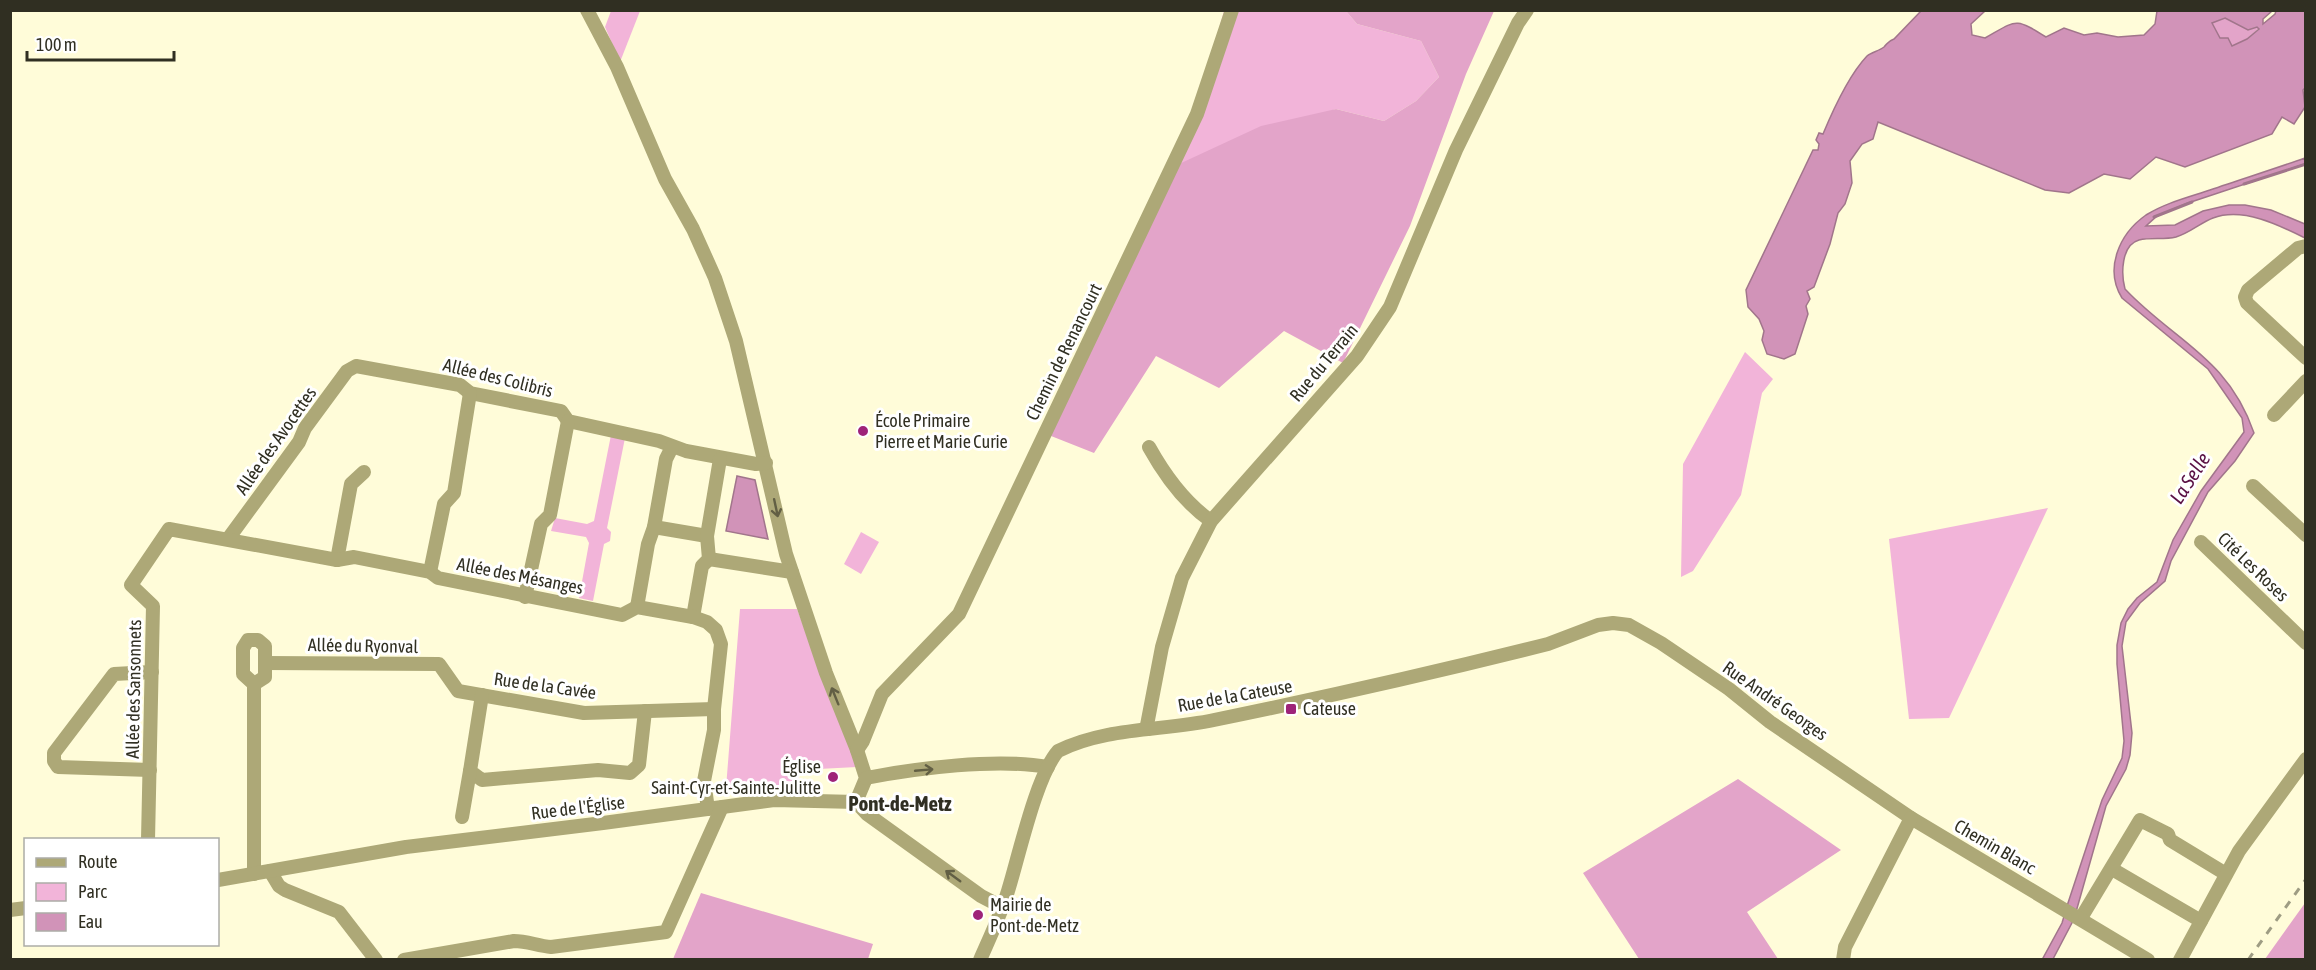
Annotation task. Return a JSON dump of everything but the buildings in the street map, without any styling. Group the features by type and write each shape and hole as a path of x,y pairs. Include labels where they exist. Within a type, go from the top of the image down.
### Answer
{"street":[{"name":"Chemin de Renancourt","path":"857,750 863,741 882,694 959,614 1197,114 1232,10"},
{"name":"Rue du Terrain","path":"1148,729 1162,647 1182,578 1211,521 1357,356 1390,307 1456,150 1518,23 1527,10"},
{"path":"590,12 665,179 693,230 715,278 736,341 786,554 826,673 866,778 856,802 867,814 981,896 1002,907"},
{"path":"2306,246 2298,248 2248,291 2245,297 2247,303 2306,358"},
{"name":"Allée des Colibris","path":"356,366 460,385 470,393 561,411 568,421 659,441 672,447 720,459 756,464 766,463"},
{"name":"Allée des Avocettes","path":"228,539 299,442 304,428 347,371 356,366"},
{"path":"2274,415 2306,381"},
{"path":"430,572 444,504 454,493 470,393"},
{"path":"525,597 541,524 550,515 568,421"},
{"path":"636,607 666,459 672,447"},
{"path":"1149,447 1160,467 1177,488 1211,521"},
{"path":"709,559 707,537 720,459"},
{"path":"337,560 351,484 364,472"},
{"path":"2253,486 2306,536"},
{"path":"654,527 707,537"},
{"name":"Allée des Mésanges","path":"151,556 169,529 337,560 354,557 430,572 438,578 525,597 622,615 636,607 693,617 707,622 716,630 721,644 714,730 704,781 715,808"},
{"name":"Cité Les Roses","path":"2201,542 2306,644"},
{"name":"Allée des Sansonnets","path":"148,838 153,606 130,585 151,556"},
{"path":"709,559 792,572"},
{"path":"693,617 702,566 709,559"},
{"name":"Rue de la Cateuse","path":"1048,767 1058,751 1100,737 1211,721 1308,701 1548,644 1583,629 1613,623"},
{"name":"Rue André Georges","path":"1613,623 1629,625 1661,643 1753,706 1770,722 1911,818"},
{"path":"254,684 265,677 265,645 258,640 248,640 243,648 243,674 254,684 254,874"},
{"name":"Allée du Ryonval","path":"265,663 439,664 458,691 482,695"},
{"path":"150,770 58,767 54,761 54,753 114,674 152,672"},
{"name":"Rue de la Cavée","path":"462,816 482,695 584,712 714,709"},
{"path":"470,771 482,780 598,770 630,773 639,765 645,711"},
{"path":"2180,960 2239,851 2306,759"},
{"path":"866,778 893,773 968,766 1018,763 1048,767 1002,907 980,960"},
{"name":"Rue de l'Église","path":"219,880 406,847 774,800 856,802"},
{"path":"404,960 514,941 528,941 539,946 562,945 666,932 715,808"},
{"path":"1844,960 1845,946 1911,818"},
{"name":"Chemin Blanc","path":"1911,818 2148,960"},
{"path":"2078,916 2098,891 2140,820 2168,834 2170,840 2226,874"},
{"path":"2112,869 2201,921"},
{"path":"270,871 285,890 339,912 376,960"},
{"path":"533,960 539,946"}],"green space":[{"path":"611,11 640,11 620,62 605,27"},
{"path":"1224,11 1346,11 1357,24 1421,41 1439,77 1416,101 1384,121 1336,109 1164,171 1201,91"},
{"path":"1745,352 1773,379 1762,393 1741,495 1693,571 1681,577 1683,464"},
{"path":"611,435 625,438 607,528 611,532 610,541 604,544 593,601 579,598 589,543 586,537 551,531 555,518 587,524 594,521"},
{"path":"2048,508 1949,718 1909,719 1889,539"},
{"path":"861,532 879,542 861,574 844,564"},
{"path":"740,609 797,609 857,767 799,770 799,790 726,788"}],"shaded area":[{"path":"1346,11 1494,11 1466,74 1410,226 1343,363 1284,331 1219,388 1156,356 1094,453 1041,432 1164,171 1261,126 1336,109 1384,121 1416,101 1439,77 1421,41 1357,24"},
{"path":"2225,18 2248,30 2259,28 2247,39 2232,46 2220,38 2212,23"},
{"path":"1738,779 1841,850 1747,912 1778,959 1639,959 1583,873"},
{"path":"701,893 873,944 868,959 673,959"},
{"path":"2305,903 2305,959 2265,959"}],"water":[{"path":"1921,11 1985,11 1971,24 1972,35 1985,38 2015,23 2027,26 2046,37 2064,28 2084,35 2097,33 2118,37 2144,35 2155,24 2157,11 2272,11 2263,19 2263,24 2276,11 2305,11 2306,87 2303,90 2305,107 2294,124 2282,117 2272,134 2185,167 2156,157 2130,179 2104,174 2069,193 2045,190 1878,122 1873,139 1862,144 1850,161 1852,183 1845,204 1838,213 1830,244 1814,287 1807,291 1810,299 1806,306 1808,314 1795,354 1784,359 1767,354 1762,340 1764,331 1759,319 1748,307 1746,290 1813,150 1818,150 1819,144 1816,140 1819,133 1823,134 1848,83 1867,56 1894,39","holes":["2225,18 2248,30 2257,27 2259,29 2247,39 2232,46 2228,38 2220,38 2212,23"]},
{"path":"2305,158 2305,164 2188,203 2157,216 2146,226 2175,225 2203,211 2229,205 2245,205 2271,210 2305,224 2305,238 2261,219 2224,215 2208,220 2176,237 2139,240 2133,243 2126,254 2123,268 2125,289 2215,368 2243,407 2254,433 2235,461 2208,492 2171,561 2165,581 2140,603 2126,622 2122,646 2132,733 2130,755 2126,769 2106,806 2076,912 2067,906 2102,800 2122,758 2124,741 2117,664 2117,645 2121,623 2137,598 2157,582 2173,540 2201,491 2244,432 2242,418 2208,369 2122,298 2114,275 2117,253 2128,232 2153,211"},
{"path":"737,476 755,480 768,539 726,531"},
{"path":"2065,913 2074,919 2053,959 2042,960 2062,923"}],"waterway":[{"name":"La Selle","path":"2244,184 2306,164"},
{"name":"La Selle","path":"2154,217 2192,202"}],"railway":[{"path":"2248,960 2306,879"}],"place":[{"name":"École Primaire Pierre et Marie Curie","path":"863,431"},
{"name":"Cateuse","path":"1291,709"},
{"name":"Église Saint-Cyr-et-Sainte-Julitte","path":"833,777"},
{"name":"Mairie de Pont-de-Metz","path":"978,915"}],"district":[{"name":"Pont-de-Metz","path":"900,804"}]}
